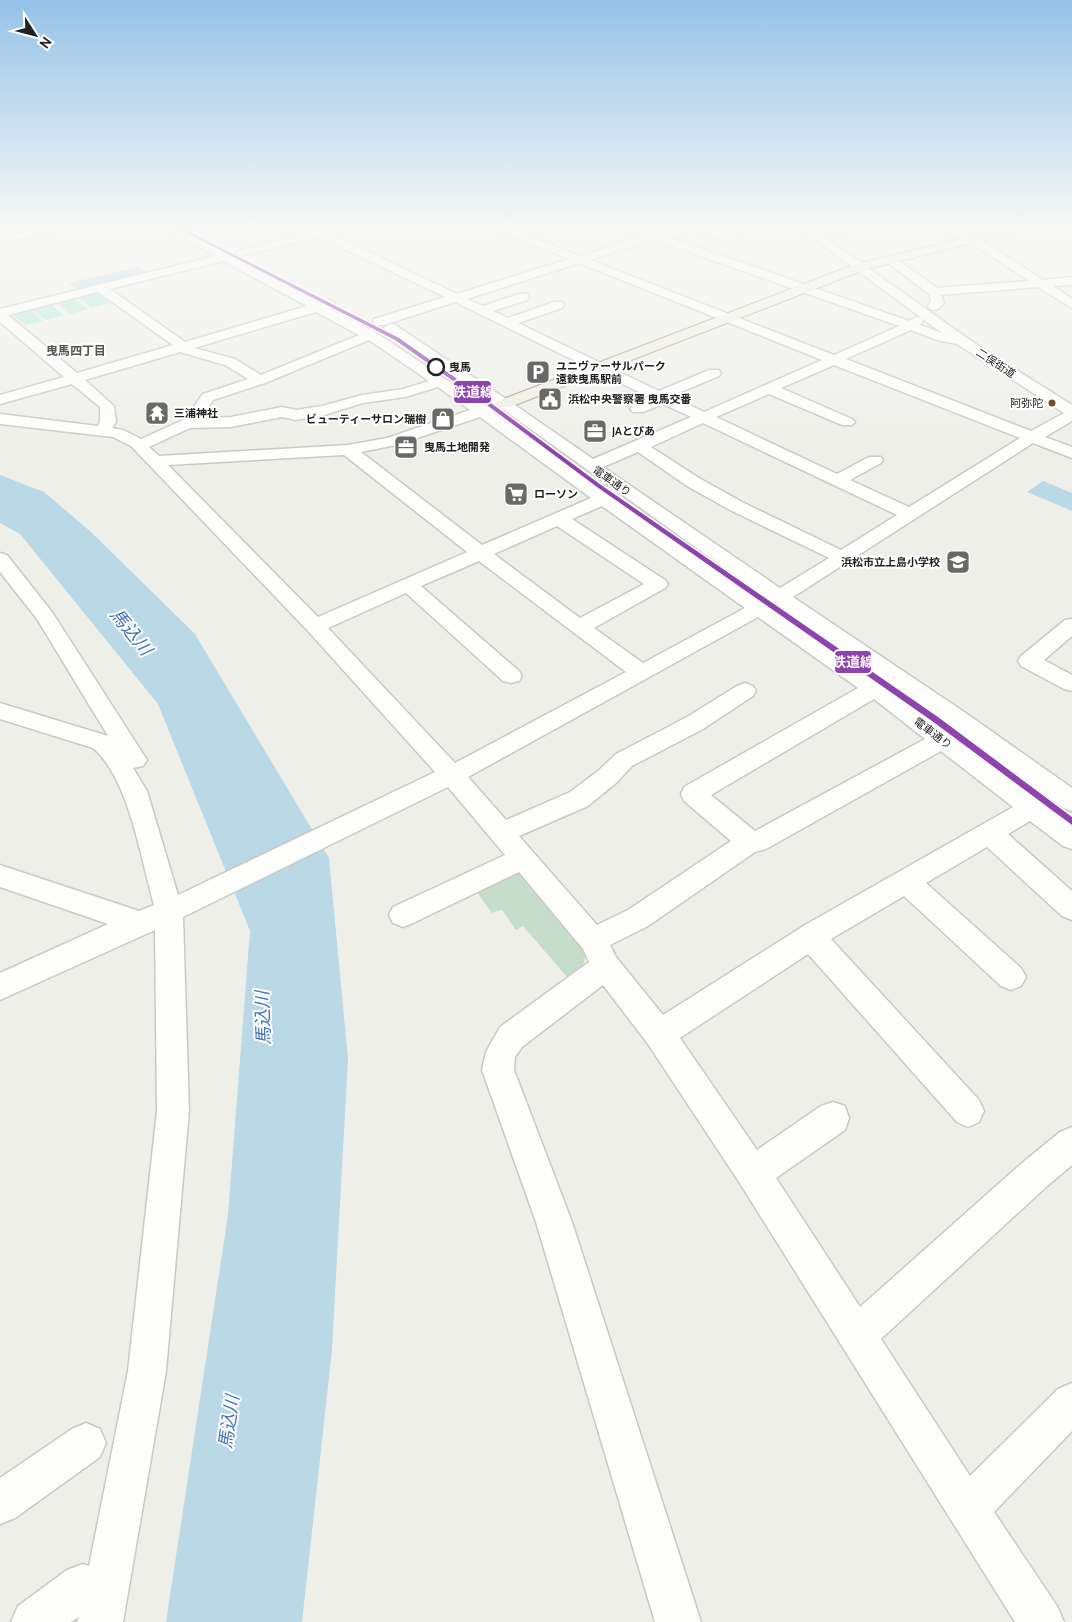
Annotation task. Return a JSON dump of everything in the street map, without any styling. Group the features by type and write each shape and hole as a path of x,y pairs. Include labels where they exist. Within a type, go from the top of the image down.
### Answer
{"main road":[{"path":"504,404 776,300"}],"street":[{"path":"0,314 55,300"},
{"path":"116,300 182,348 230,362 260,380"},
{"name":"電車通り","path":"322,300 373,325 504,404 781,596 1067,787"},
{"path":"148,453 190,423 208,397 260,380 373,325 450,300"},
{"path":"459,300 836,481 910,514"},
{"path":"482,310 512,300"},
{"path":"683,300 1072,453"},
{"path":"838,300 942,337 964,341"},
{"name":"二俣街道","path":"905,300 1072,413"},
{"path":"591,466 910,326 938,303 937,300"},
{"path":"1,415 75,378 333,305"},
{"path":"508,322 558,305"},
{"path":"0,314 107,406 108,422 102,431"},
{"name":"電車通り","path":"373,325 482,412 874,689 1072,839"},
{"path":"638,409 714,373"},
{"path":"190,423 230,422 282,412 296,415 320,411 362,399 405,393 432,384"},
{"path":"768,388 847,422"},
{"path":"148,453 348,450 390,442 504,404"},
{"path":"0,987 166,912 452,775 781,596 1072,413"},
{"path":"1,415 117,433 148,453 315,626 502,832 600,953 659,1034 753,1173 1041,1622"},
{"path":"639,446 710,492 842,557"},
{"path":"348,450 515,580 642,673"},
{"path":"836,481 875,460"},
{"path":"315,626 603,499"},
{"path":"559,519 658,584 579,627"},
{"path":"1,592 5,582 1,570 2,561"},
{"path":"2,561 45,616 138,765 153,805 150,841"},
{"path":"408,585 511,676"},
{"path":"1072,625 1029,661 1072,684"},
{"path":"750,842 693,794 874,689"},
{"path":"502,832 579,799 607,777 624,760 695,723 745,691"},
{"path":"0,711 101,742 107,747 135,791 150,841 166,912 173,1111 147,1371 91,1604 34,1622"},
{"path":"678,1622 554,1222 497,1063 502,1047 510,1037 638,918 750,842 757,842 942,740"},
{"path":"659,1034 812,936 1032,808"},
{"path":"989,833 1072,908"},
{"path":"403,915 524,858"},
{"path":"0,876 166,912"},
{"path":"906,881 1011,977"},
{"path":"812,936 968,1111"},
{"path":"753,1173 833,1118"},
{"path":"858,1335 1034,1175 1072,1144"},
{"path":"967,1509 1072,1403"},
{"path":"0,1503 86,1443"}],"green space":[{"path":"75,300 88,309 70,314 57,303"},
{"path":"81,300 105,300 110,303 92,308"},
{"path":"51,305 64,315 46,320 33,310"},
{"path":"30,310 43,321 25,325 12,315"},
{"path":"520,870 582,945 585,956 583,969 568,978 523,926 516,930 502,910 492,913 476,891"}],"water":[{"name":"馬込川","path":"0,475 44,492 91,532 195,634 329,858 348,1059 332,1350 302,1622 166,1622 228,1215 250,931 158,704 20,534 0,523"},
{"path":"1043,481 1072,493 1072,511 1027,492"}],"transit line":[{"name":"鉄道線","path":"320,300 397,339 478,396 599,486 935,719 1072,822"}],"place":[{"name":"曳馬","path":"436,367"},
{"name":"ユニヴァーサルパーク 遠鉄曳馬駅前","path":"538,372"},
{"name":"浜松中央警察署 曳馬交番","path":"550,399"},
{"name":"阿弥陀","path":"1052,403"},
{"name":"三浦神社","path":"157,413"},
{"name":"ビューティーサロン瑞樹","path":"443,419"},
{"name":"JAとぴあ","path":"595,431"},
{"name":"曳馬土地開発","path":"406,447"},
{"name":"ローソン","path":"516,494"},
{"name":"浜松市立上島小学校","path":"958,562"}],"district":[{"name":"曳馬四丁目","path":"76,350"}]}
